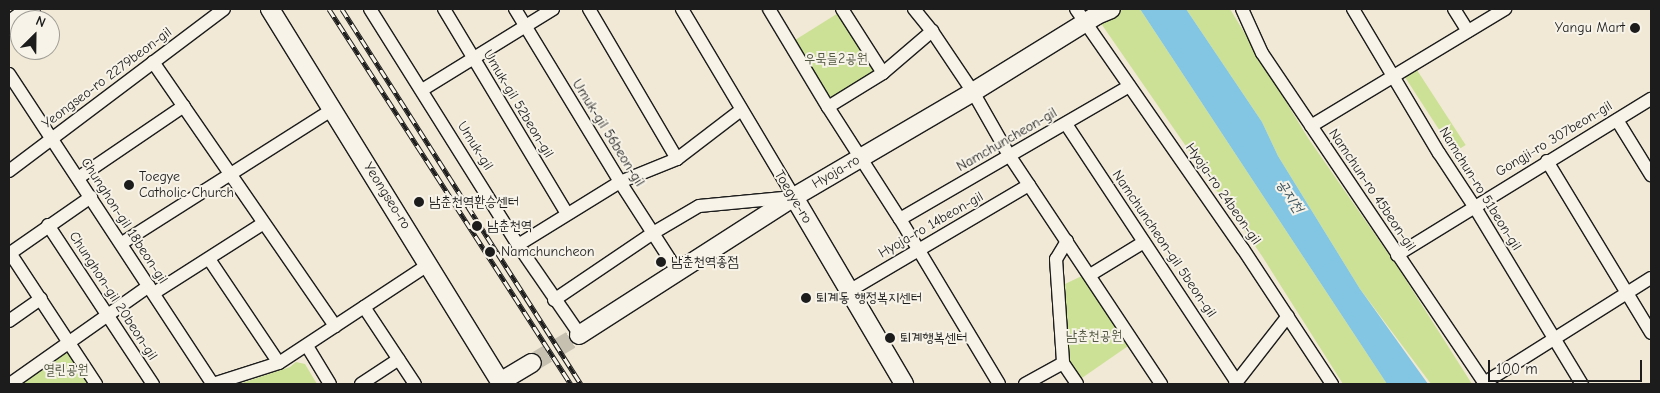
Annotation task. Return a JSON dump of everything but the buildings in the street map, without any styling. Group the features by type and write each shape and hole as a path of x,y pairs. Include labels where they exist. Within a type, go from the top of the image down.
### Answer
{"street":[{"path":"9,24 31,9"},
{"name":"Yeongseo-ro 2279beon-gil","path":"9,171 224,9"},
{"name":"Yeongseo-ro","path":"270,9 501,383"},
{"name":"Umuk-gil","path":"370,9 518,245 579,335"},
{"name":"Umuk-gil 52beon-gil","path":"444,9 567,214"},
{"name":"Umuk-gil 56beon-gil","path":"514,9 620,182 678,272"},
{"path":"422,90 553,9"},
{"path":"589,9 677,159"},
{"name":"Toegye-ro","path":"682,9 904,384"},
{"path":"769,9 828,107 900,219 998,384"},
{"path":"842,9 883,73"},
{"path":"914,9 932,31 973,92 1009,155 1161,384"},
{"name":"Namchun-ro 45beon-gil","path":"1242,9 1262,53 1484,383"},
{"name":"Namchun-ro 51beon-gil","path":"1353,9 1439,153 1474,206 1582,384"},
{"path":"1454,9 1468,31"},
{"path":"1311,126 1505,9"},
{"name":"Hyoja-ro 24beon-gil","path":"1092,14 1129,86 1243,249 1332,384"},
{"name":"Hyoja-ro","path":"579,335 794,197 973,92 1092,14"},
{"path":"828,107 883,73 932,31"},
{"path":"153,62 335,326"},
{"name":"Chunghon-gil 18beon-gil","path":"9,74 213,384"},
{"name":"Namchuncheon-gil","path":"900,219 1129,86"},
{"name":"Gongji-ro 307beon-gil","path":"1397,254 1651,99"},
{"path":"78,178 184,106"},
{"path":"122,243 333,109"},
{"path":"518,245 620,182 677,159 741,110"},
{"path":"1616,120 1651,175"},
{"name":"Namchuncheon-gil 5beon-gil","path":"1066,124 1179,292 1236,383"},
{"path":"1547,161 1651,333"},
{"name":"Hyoja-ro 14beon-gil","path":"848,291 1029,185"},
{"path":"91,197 48,225 9,254 41,298 68,344 96,384"},
{"path":"554,300 653,233 699,206 794,197"},
{"path":"10,383 107,315 209,259 264,222"},
{"name":"Chunghon-gil 20beon-gil","path":"48,225 153,384"},
{"path":"1067,241 1056,259 1063,363 1077,384"},
{"path":"1090,275 1144,242"},
{"path":"209,259 279,362"},
{"path":"213,384 279,362 307,346 429,264"},
{"path":"1484,383 1651,278"},
{"path":"9,321 41,298"},
{"path":"364,307 415,384"},
{"path":"1236,383 1288,316"},
{"path":"307,346 330,384"},
{"path":"361,384 398,359"},
{"path":"501,383 532,363"},
{"path":"1025,384 1063,363"}],"green space":[{"path":"1091,9 1140,9 1387,384 1343,384 1262,256"},
{"path":"1186,9 1230,9 1308,138 1399,269 1472,384 1431,384 1360,289 1278,156 1262,122"},
{"name":"우묵들2공원","path":"843,10 883,74 829,107 790,43"},
{"path":"1415,67 1466,145 1454,153 1403,75"},
{"name":"남춘천공원","path":"1086,274 1131,344 1079,380 1068,365 1065,284"},
{"name":"열린공원","path":"70,350 93,384 20,384"},
{"path":"296,362 305,364 317,384 239,384 290,367"}],"water":[{"name":"공지천","path":"1140,9 1186,9 1262,122 1278,156 1360,289 1428,384 1387,384"}],"tunnel":[{"path":"532,363 579,335"}],"railway":[{"path":"329,9 571,384"},
{"path":"342,9 581,384"}],"place":[{"name":"Yangu Mart","path":"1635,28"},
{"name":"Toegye Catholic Church","path":"129,185"},
{"name":"남춘천역환승센터","path":"419,202"},
{"name":"남춘천역","path":"477,226"},
{"name":"Namchuncheon","path":"490,252"},
{"name":"남춘천역종점","path":"661,262"},
{"name":"퇴계동 행정복지센터","path":"806,298"},
{"name":"퇴계행복센터","path":"890,338"}]}
